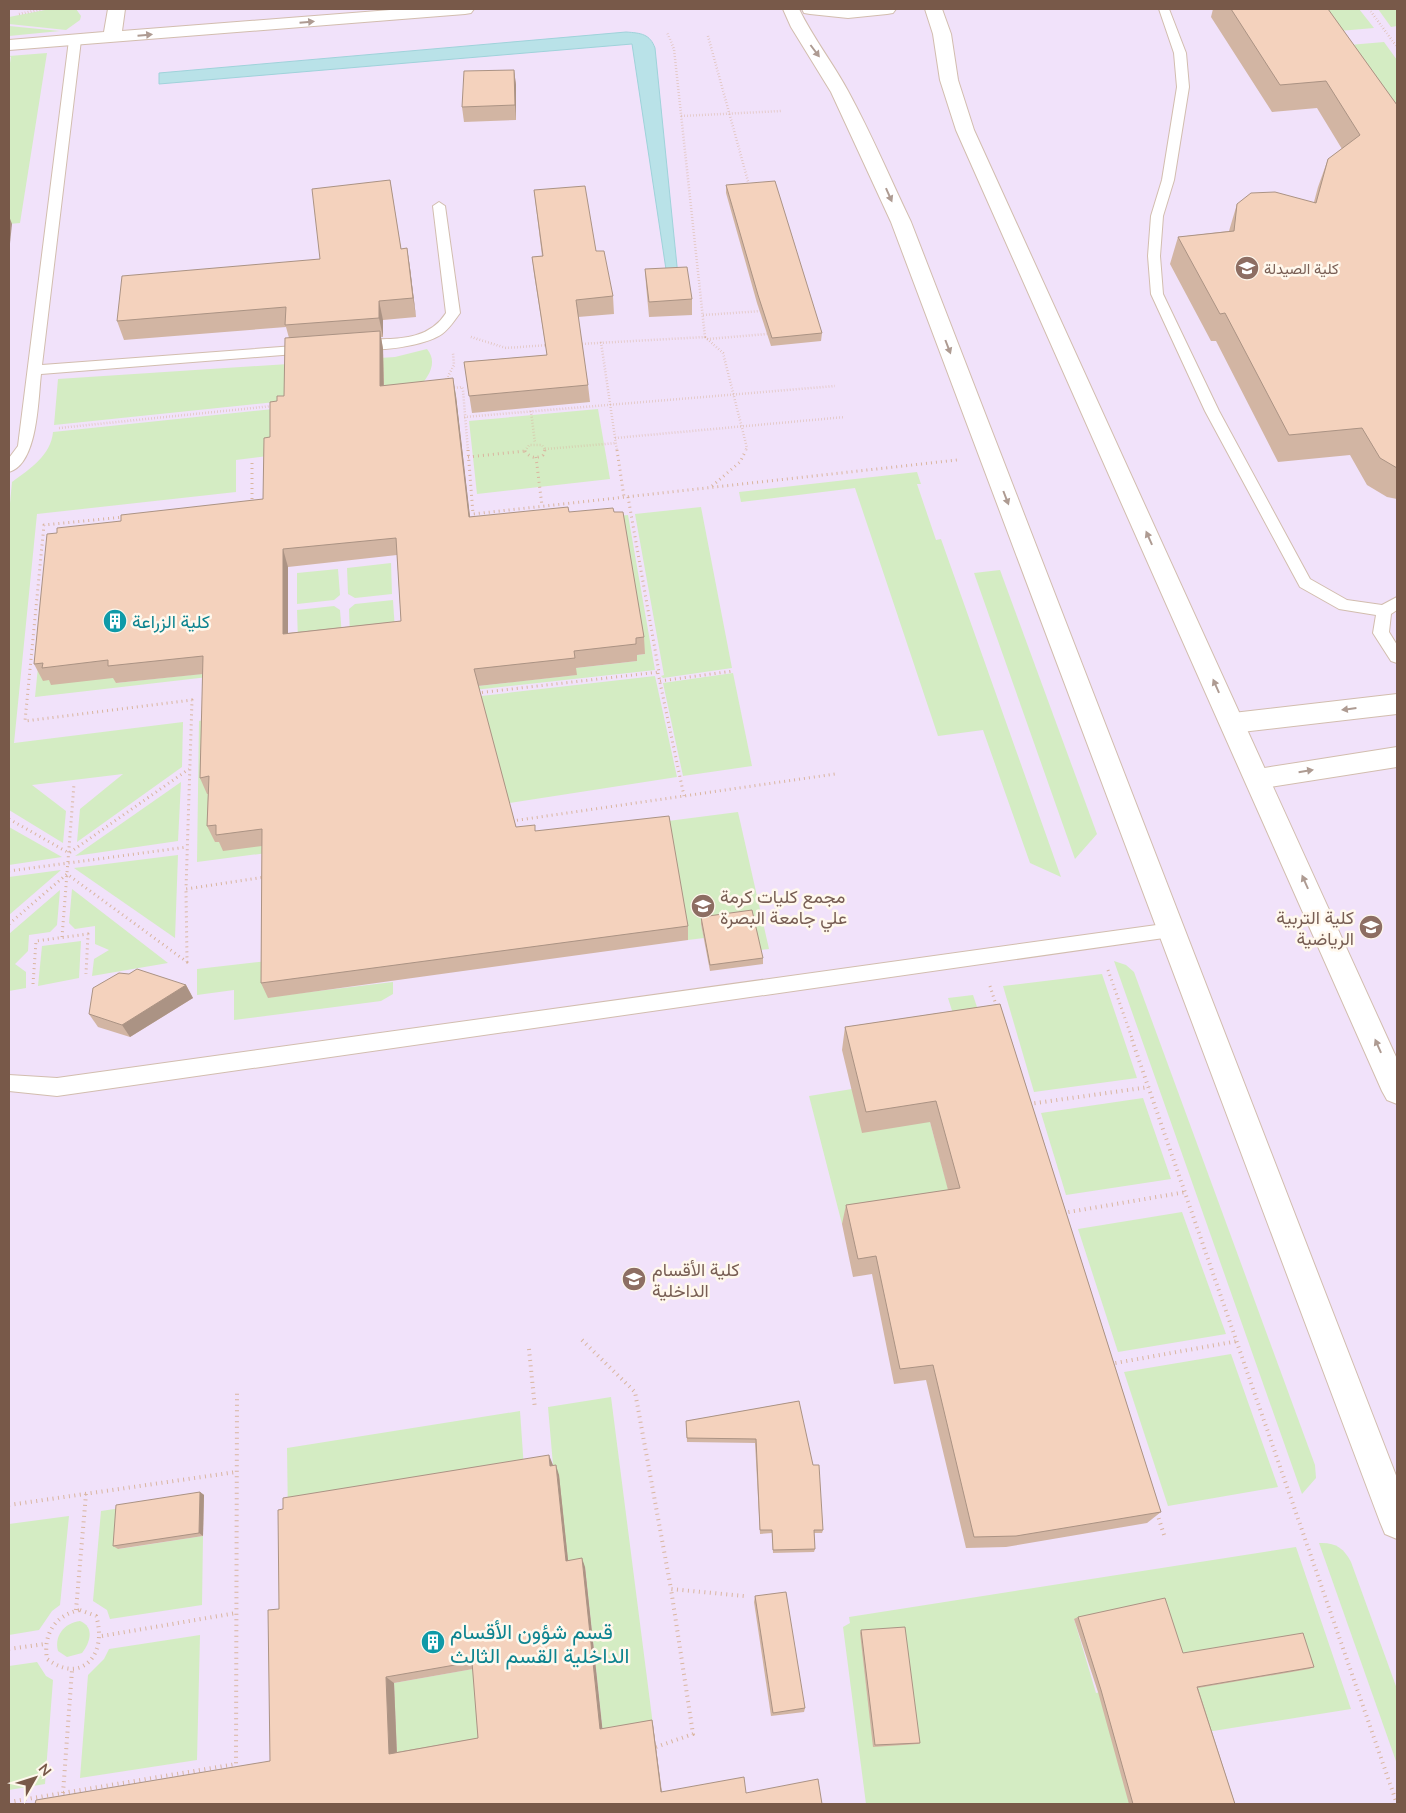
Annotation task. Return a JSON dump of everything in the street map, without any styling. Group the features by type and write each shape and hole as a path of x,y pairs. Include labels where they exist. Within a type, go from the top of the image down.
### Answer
{"street":[{"path":"112,38 116,9"},
{"path":"9,45 465,9"},
{"path":"791,9 804,36 830,72 901,222 1397,1522"},
{"path":"810,9 848,13 887,9"},
{"path":"933,9 942,34 949,80 965,130 1397,1091"},
{"path":"1233,723 1397,704"},
{"path":"1258,779 1397,757"}],"lane":[{"path":"1164,9 1180,54 1182,86 1168,180 1157,216 1154,256 1158,294 1212,411 1305,583 1344,605 1384,611 1397,602"},
{"path":"9,467 18,458 25,446 76,40"},
{"path":"349,346 423,338 440,329 452,313 439,206"},
{"path":"34,370 319,348"},
{"path":"1384,611 1381,633 1397,656"},
{"path":"9,1083 25,1086 57,1087 1171,930"}],"path":[{"path":"17,14 44,9"},
{"path":"1369,9 1397,48"},
{"path":"667,32 674,49 706,338 723,353 746,448 744,456 711,487"},
{"path":"708,36 751,191"},
{"path":"681,116 781,110"},
{"path":"703,314 768,310"},
{"path":"440,329 506,348 553,345"},
{"path":"438,387 446,382 454,365 449,343 440,329"},
{"path":"572,344 768,334"},
{"path":"601,342 624,497"},
{"path":"464,417 835,386"},
{"path":"442,389 462,387 473,514 990,456"},
{"path":"56,428 274,406"},
{"path":"531,411 535,443"},
{"path":"615,438 845,417"},
{"path":"525,451 529,445 535,443 542,445 545,449"},
{"path":"545,449 616,443"},
{"path":"525,451 528,456 536,457 543,455 545,449"},
{"path":"468,457 525,451"},
{"path":"536,457 542,506"},
{"path":"252,463 252,503"},
{"path":"628,496 658,673 684,796"},
{"path":"67,874 187,962 186,888 192,700 25,721 44,525 133,516"},
{"path":"660,681 733,671"},
{"path":"472,694 658,673"},
{"path":"68,854 190,769"},
{"path":"503,822 835,774"},
{"path":"62,937 74,784"},
{"path":"9,819 68,854"},
{"path":"9,871 187,847"},
{"path":"9,924 67,874"},
{"path":"186,888 273,876"},
{"path":"32,984 36,941 88,934 86,974"},
{"path":"1098,941 1397,1804"},
{"path":"981,957 998,1010"},
{"path":"1027,1104 1149,1087"},
{"path":"1024,1095 1030,1114"},
{"path":"1062,1214 1186,1192"},
{"path":"1059,1205 1065,1223"},
{"path":"582,1340 635,1392 694,1734 656,1747"},
{"path":"1109,1364 1238,1341"},
{"path":"529,1349 535,1409"},
{"path":"1106,1354 1112,1373"},
{"path":"9,1802 236,1764 237,1391"},
{"path":"9,1505 236,1472"},
{"path":"76,1610 86,1494"},
{"path":"1156,1512 1165,1538"},
{"path":"670,1589 744,1596"},
{"path":"76,1610 89,1612 96,1616 100,1624 102,1636 96,1654 88,1662 72,1670 60,1670 47,1658 45,1644 49,1630 63,1615 76,1610"},
{"path":"102,1636 236,1613"},
{"path":"9,1649 45,1644"},
{"path":"63,1793 72,1670"}],"shaded area":[{"name":"مجمع كليات كرمة علي جامعة البصرة","path":"9,9 1397,9 1397,1804 9,1804"}],"green space":[{"path":"50,9 76,9 81,16 80,20 66,30 9,24 9,17"},
{"path":"1303,9 1359,9 1374,28 1316,33"},
{"path":"1378,9 1397,9 1397,26 1391,27"},
{"path":"9,26 60,31 9,36"},
{"path":"1384,42 1397,60 1397,116 1326,47"},
{"path":"47,53 20,223 9,224 9,69 11,57 9,56"},
{"path":"427,349 432,359 431,369 419,387 54,425 58,379 395,357"},
{"path":"455,390 462,451 275,455 236,460 236,492 37,514 14,743 183,722 182,767 77,842 80,809 123,774 32,785 66,811 63,843 9,810 9,514 12,482 32,467 44,454 53,432"},
{"path":"598,409 610,479 477,494 469,421"},
{"path":"917,472 921,484 917,484 936,540 941,539 1061,877 1030,863 983,730 938,736 855,488 741,502 739,492"},
{"path":"701,507 732,668 663,678 661,676 664,675 635,514"},
{"path":"628,515 655,670 420,696 433,691 576,675 576,668 637,661 637,655 645,654 448,533"},
{"path":"51,537 52,680 116,677 116,683 209,673 234,674 35,697"},
{"path":"391,563 392,594 355,598 348,594 347,568"},
{"path":"338,569 340,595 334,600 297,604 297,573"},
{"path":"1000,570 1097,834 1075,859 974,573"},
{"path":"393,600 395,631 350,636 349,609 355,604"},
{"path":"334,606 340,610 342,636 298,641 297,610"},
{"path":"733,673 752,766 683,776 663,683"},
{"path":"655,676 677,777 445,813 437,701"},
{"path":"209,719 207,793 216,793 215,842 419,826 429,832 197,862 199,721"},
{"path":"181,782 178,841 75,856"},
{"path":"738,812 769,949 760,950 701,924 704,938 688,940 668,821"},
{"path":"9,827 62,857 9,865"},
{"path":"178,855 175,938 74,868"},
{"path":"61,870 9,915 9,877"},
{"path":"72,889 168,963 92,976 94,959 109,950 95,944 95,926 75,929 69,923"},
{"path":"60,890 57,925 50,932 29,935 28,951 15,964 26,972 26,988 9,991 9,934"},
{"path":"81,941 79,978 38,986 42,946"},
{"path":"268,961 268,997 393,982 393,994 381,1001 234,1020 234,990 197,995 197,969"},
{"path":"1114,961 1126,965 1134,972 1315,1465 1316,1478 1302,1494"},
{"path":"1102,974 1137,1078 1034,1092 1003,986"},
{"path":"973,995 980,1016 955,1020 948,998"},
{"path":"852,1089 930,1122 961,1236 903,1215 842,1224 809,1096"},
{"path":"1143,1098 1171,1179 1066,1195 1041,1113"},
{"path":"1182,1212 1226,1334 1118,1352 1078,1229"},
{"path":"1231,1354 1278,1487 1168,1506 1124,1372"},
{"path":"611,1397 653,1725 603,1734 585,1567 569,1569 553,1465 548,1407"},
{"path":"520,1411 524,1469 288,1520 287,1448"},
{"path":"121,1508 119,1549 203,1536 202,1605 110,1619 107,1610 93,1601 101,1511"},
{"path":"69,1516 60,1605 52,1611 39,1630 9,1635 9,1524"},
{"path":"1319,1543 1338,1547 1351,1562 1397,1689 1397,1764"},
{"path":"1296,1547 1351,1709 1207,1732 1129,1804 866,1804 843,1627 850,1623 849,1617","holes":["1074,1619 1184,1673 1096,1693"]},
{"path":"80,1621 88,1627 89,1640 82,1653 67,1657 58,1651 59,1635 69,1624"},
{"path":"200,1635 197,1760 80,1778 88,1675 104,1659 109,1649"},
{"path":"37,1662 46,1676 53,1680 45,1784 9,1790 9,1666"},
{"path":"478,1668 484,1742 397,1758 394,1683"}],"water":[{"path":"626,32 648,37 655,48 678,276 667,276 632,44 159,84 159,73"}],"building":[{"path":"1231,9 1328,9 1397,105 1397,468 1380,458 1362,428 1289,435 1225,313 1220,314 1178,237 1234,231 1237,204 1251,193 1275,192 1316,203 1328,159 1360,135 1326,81 1280,85"},
{"path":"514,70 515,105 462,107 464,71"},
{"path":"390,180 401,249 407,248 413,298 379,301 379,318 285,325 286,307 117,321 122,276 320,259 312,189"},
{"path":"775,181 822,333 772,338 758,295 726,185"},
{"path":"585,186 596,251 604,251 613,296 576,300 588,385 469,396 464,362 547,355 532,257 543,256 534,190"},
{"path":"687,267 692,299 649,302 645,269"},
{"path":"380,331 380,386 453,378 469,517 568,507 569,512 613,508 614,512 623,512 644,637 636,638 636,644 574,651 575,658 474,669 516,827 535,825 535,831 669,816 688,926 261,983 262,829 216,835 216,825 207,826 209,776 200,778 203,656 108,666 108,660 42,668 43,663 34,664 47,534 57,533 57,528 121,521 121,515 263,499 264,438 270,437 270,402 277,401 277,396 284,396 285,338","holes":["396,538 401,621 283,634 283,549"]},
{"path":"752,910 763,958 710,965 701,917"},
{"path":"137,969 186,985 122,1025 89,1014 93,988 119,973 129,974"},
{"path":"1000,1004 1161,1512 1016,1536 974,1537 933,1365 900,1369 876,1256 858,1259 846,1205 960,1188 936,1101 866,1112 845,1027"},
{"path":"799,1401 813,1465 819,1465 823,1530 814,1530 815,1549 773,1550 772,1530 760,1530 756,1439 687,1438 686,1421"},
{"name":"قسم شؤون الأقسام الداخلية القسم الثالث","path":"549,1455 550,1466 556,1465 566,1561 582,1558 600,1729 652,1720 661,1792 744,1777 746,1793 818,1779 822,1804 35,1804 36,1800 270,1761 268,1610 279,1609 278,1510 283,1509 283,1498","holes":["472,1662 478,1738 389,1754 386,1677"]},
{"path":"200,1492 199,1533 113,1546 116,1505"},
{"path":"786,1592 805,1708 773,1713 755,1596"},
{"path":"1165,1598 1183,1653 1303,1633 1314,1667 1197,1687 1235,1804 1133,1804 1078,1617"},
{"path":"905,1627 920,1743 875,1745 861,1630"}],"place":[{"name":"كلية الصيدلة","path":"1247,268"},
{"name":"كلية الزراعة","path":"115,621"},
{"name":"مجمع كليات كرمة علي جامعة البصرة","path":"703,906"},
{"name":"كلية التربية الرياضية","path":"1371,927"},
{"name":"كلية الأقسام الداخلية","path":"634,1279"},
{"name":"قسم شؤون الأقسام الداخلية القسم الثالث","path":"433,1642"}]}
